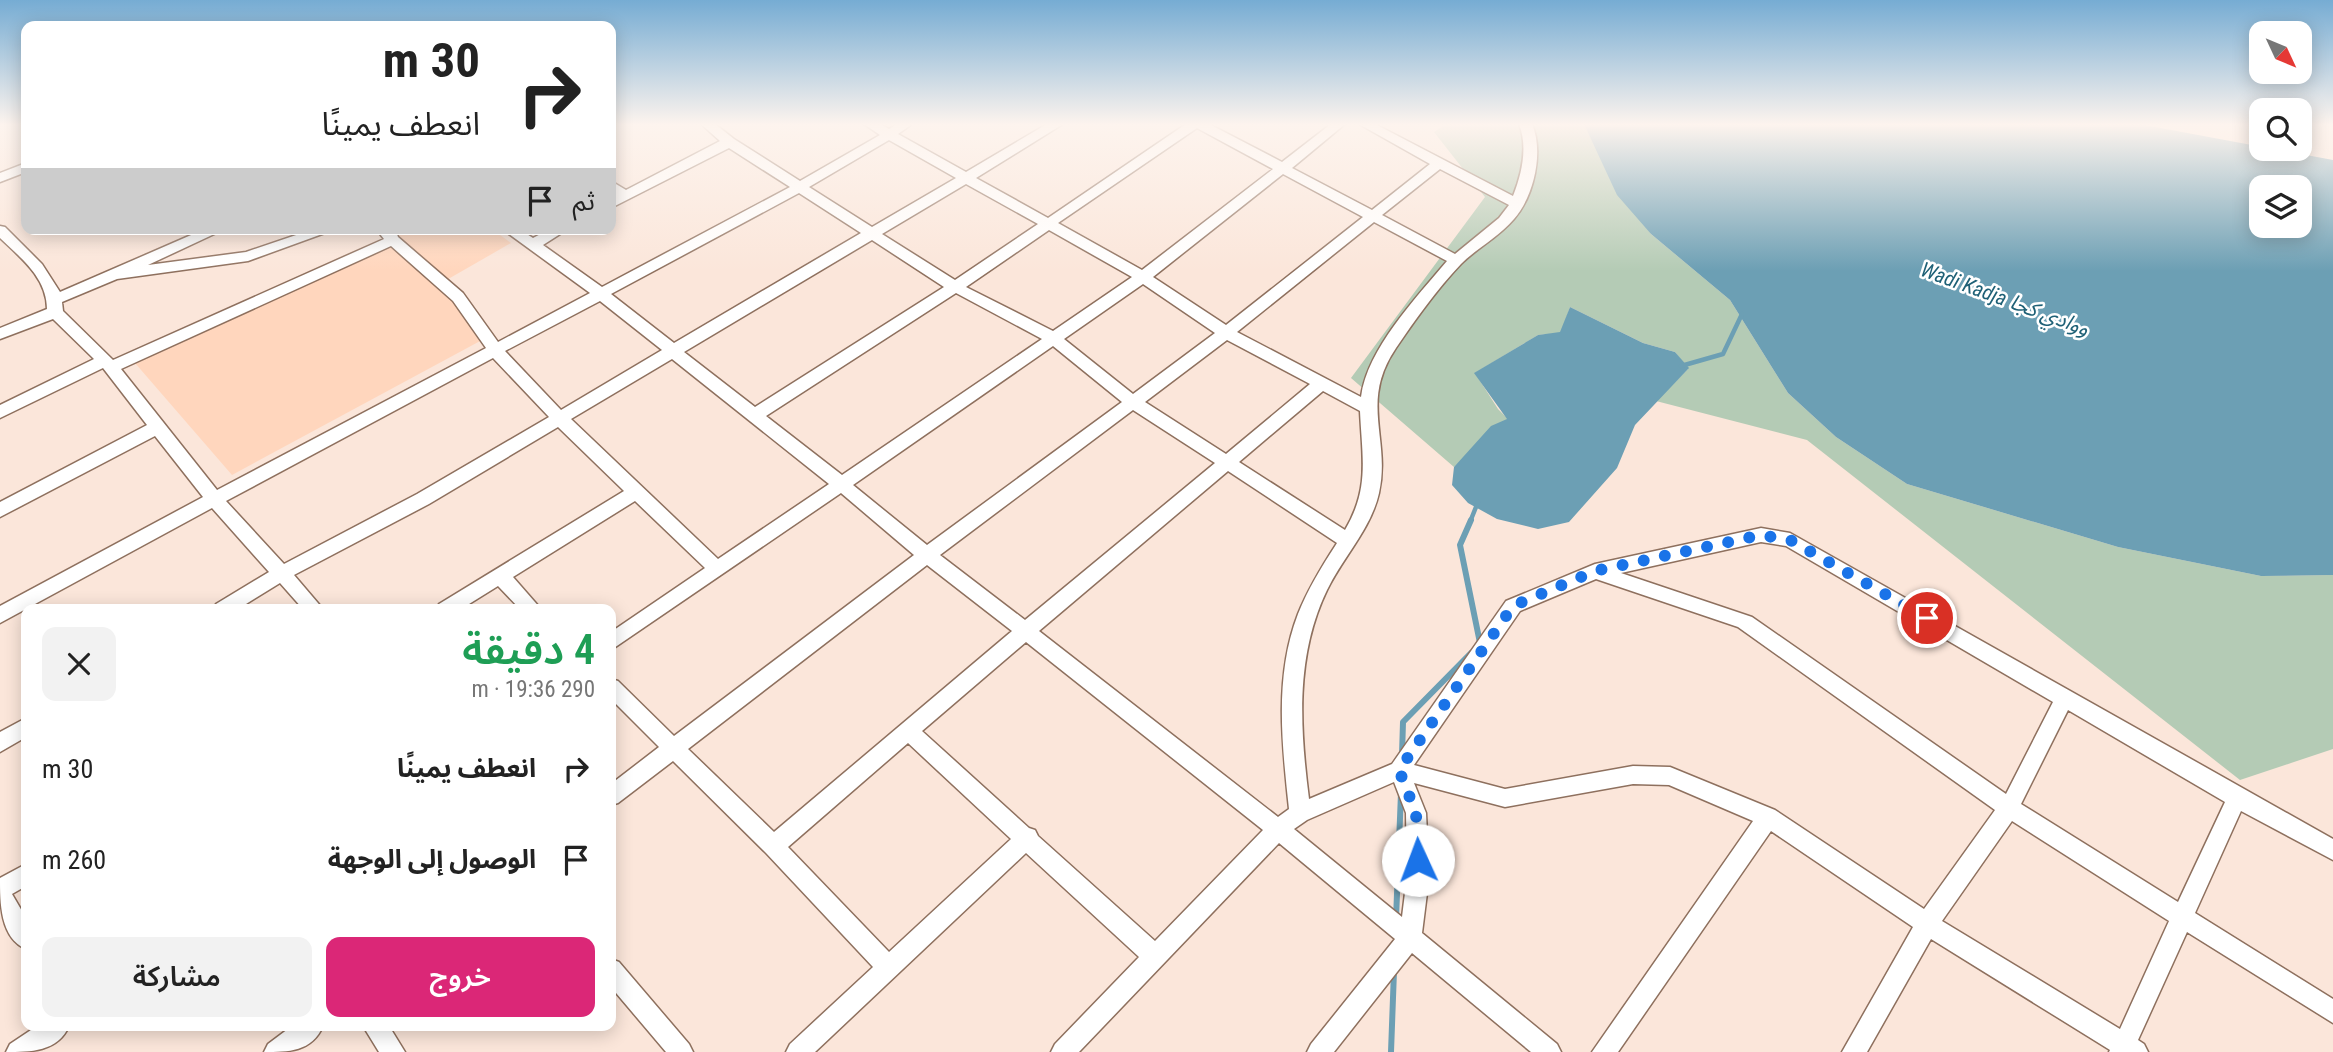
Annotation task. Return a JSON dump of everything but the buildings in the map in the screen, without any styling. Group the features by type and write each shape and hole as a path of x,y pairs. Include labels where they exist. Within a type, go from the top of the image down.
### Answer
{"street":[{"path":"616,201 669,173"},
{"path":"775,173 955,287 1053,338 1133,402 1348,541"},
{"path":"0,615 214,498 496,351 823,173"},
{"path":"954,173 1143,277 1226,333 1368,408"},
{"path":"231,604 282,573 423,499 974,173"},
{"path":"754,416 955,287 1123,173"},
{"path":"616,638 1143,277 1273,173"},
{"path":"1293,173 1456,260"},
{"path":"616,792 927,555 1226,333 1426,173"},
{"path":"1456,173 1516,203"},
{"path":"1300,813 1291,697 1295,649 1317,590 1348,541 1371,493 1374,454 1368,408 1377,366 1456,260 1514,211 1528,173"},
{"path":"616,190 625,196"},
{"path":"0,230 45,276 52,286 56,306 107,364 156,428 214,498 310,604"},
{"path":"0,334 118,274 205,235"},
{"path":"118,274 248,256 312,235"},
{"path":"0,412 390,235"},
{"path":"393,235 458,297 496,351 560,419 716,568"},
{"path":"517,235 567,267 676,351 927,555 1278,829 1549,1052"},
{"path":"531,245 550,235"},
{"path":"774,846 1025,631 1321,384"},
{"path":"0,510 156,428"},
{"path":"454,604 638,491"},
{"path":"1063,1052 1278,829 1300,813 1399,770 1513,606 1595,571 1761,535 1790,540 2237,798 2333,850"},
{"path":"1595,571 1745,622 2009,808 2180,919 2333,1012"},
{"path":"500,576 527,604"},
{"path":"616,692 774,846 888,967"},
{"path":"1854,1052 1927,925 2009,808 2065,697"},
{"path":"0,743 21,730"},
{"path":"908,731 1028,837 1155,956"},
{"path":"1399,770 1505,799 1633,775 1670,776 1768,817 1927,925 2127,1049 2180,919 2237,798"},
{"path":"1319,1052 1410,938 1418,877 1416,813 1399,770"},
{"path":"1604,1052 1768,817"},
{"path":"797,1052 1028,837"},
{"path":"21,877 0,892 21,929"},
{"path":"616,976 681,1052"},
{"path":"18,1052 50,1031"},
{"path":"276,1052 304,1031"},
{"path":"378,1031 393,1052"}],"shaded area":[{"path":"396,235 500,235 511,243 443,282"},
{"path":"391,243 454,299 482,340 232,475 135,363"}],"green space":[{"path":"1466,173 1611,173 1651,234 1730,300 1788,393 1836,437 1907,484 2118,547 2261,576 2333,575 2333,749 2240,780 1807,440 1656,401 1688,369 1675,352 1643,343 1570,307 1561,333 1538,335 1475,373 1498,409 1508,419 1454,467 1351,378 1485,197"}],"water":[{"name":"Wadi Kadja ووادي كجا","path":"1607,173 2333,173 2333,575 2261,576 2118,547 1907,484 1836,437 1788,393 1730,300 1651,234 1617,195"},
{"path":"1570,307 1643,343 1675,352 1689,368 1635,425 1617,468 1569,522 1538,529 1497,519 1468,503 1452,485 1454,467 1491,426 1507,419 1474,373 1538,335 1560,332"}],"waterway":[{"path":"1681,366 1723,354 1742,314"},
{"path":"1470,522 1478,502"},
{"path":"1471,520 1460,545 1480,643"},
{"path":"1402,755 1403,722 1471,653"},
{"path":"1396,919 1401,793"},
{"path":"1391,1052 1394,971"}],"route":[{"path":"1418,860 1416,813 1399,770 1513,606 1595,571 1761,535 1790,540 1927,618"}]}
